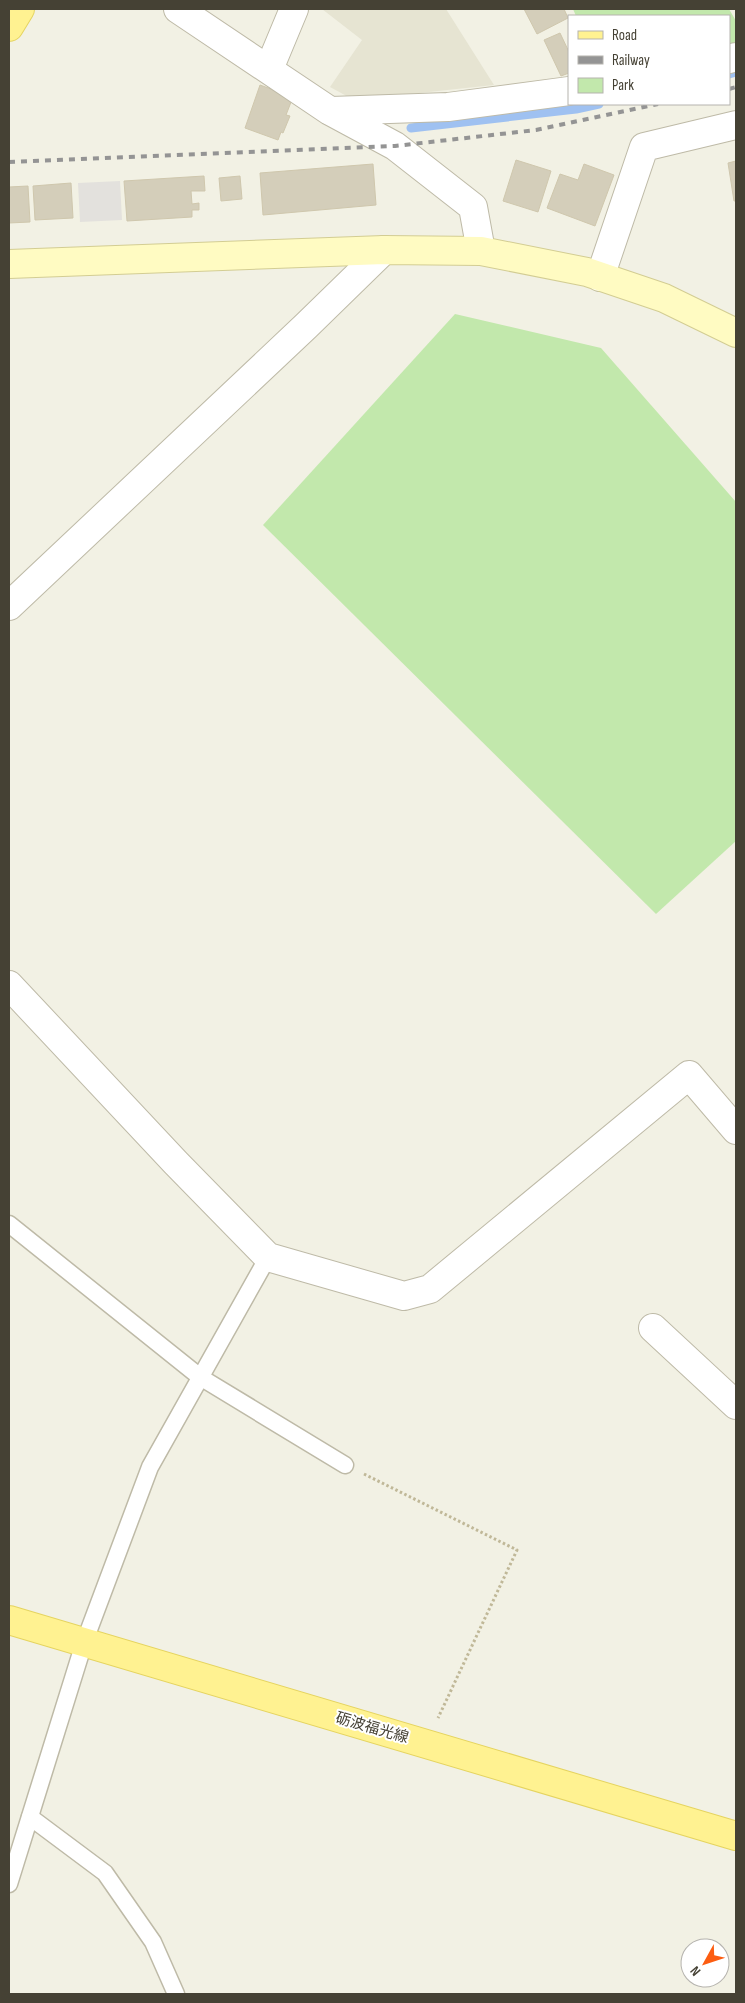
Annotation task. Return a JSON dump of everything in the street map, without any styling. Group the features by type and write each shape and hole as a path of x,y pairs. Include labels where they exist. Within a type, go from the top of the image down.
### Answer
{"main road":[{"path":"9,27 20,9"},
{"name":"砺波福光線","path":"9,1620 736,1836"}],"street":[{"path":"178,9 330,111 395,146 474,207 481,251"},
{"path":"268,69 294,9"},
{"path":"330,111 448,107 568,91"},
{"path":"600,277 644,147 736,125"},
{"path":"9,606 384,250"},
{"path":"9,264 384,250 481,251 587,272 664,298 736,334"},
{"path":"9,985 176,1164 268,1257 404,1296 430,1289 689,1075 736,1130"},
{"path":"653,1328 736,1405"}],"lane":[{"path":"9,1224 200,1378 346,1465"},
{"path":"9,1884 84,1643 150,1467 268,1257"},
{"path":"30,1817 105,1873 152,1942 176,1994"}],"path":[{"path":"346,1465 517,1550 426,1744"}],"shaded area":[{"path":"322,9 446,9 494,85 354,100 330,87 362,40"},
{"path":"120,181 122,220 80,222 78,183"}],"green space":[{"path":"573,9 729,9 736,21 736,43 730,44 730,15 576,15"},
{"path":"455,314 601,348 736,502 736,841 656,914 263,525"}],"building":[{"path":"524,9 564,9 568,18 537,34"},
{"path":"560,33 568,50 568,73 561,76 544,40"},
{"path":"260,85 293,97 286,115 290,116 278,140 245,128"},
{"path":"516,160 551,171 538,212 503,201"},
{"path":"736,161 736,201 734,201 728,163"},
{"path":"373,164 376,205 263,215 260,173"},
{"path":"584,164 614,175 595,226 547,208 560,174 578,180"},
{"path":"204,176 205,191 191,191 192,204 199,203 199,210 192,210 192,217 127,221 124,181"},
{"path":"240,176 242,199 221,201 219,178"},
{"path":"71,183 73,218 35,220 33,186"},
{"path":"28,186 30,222 9,223 9,187"}],"waterway":[{"path":"730,74 736,72"},
{"path":"411,128 576,109 594,105"}],"railway":[{"path":"730,89 736,87"},
{"path":"9,162 395,146 536,130 653,105"}]}
